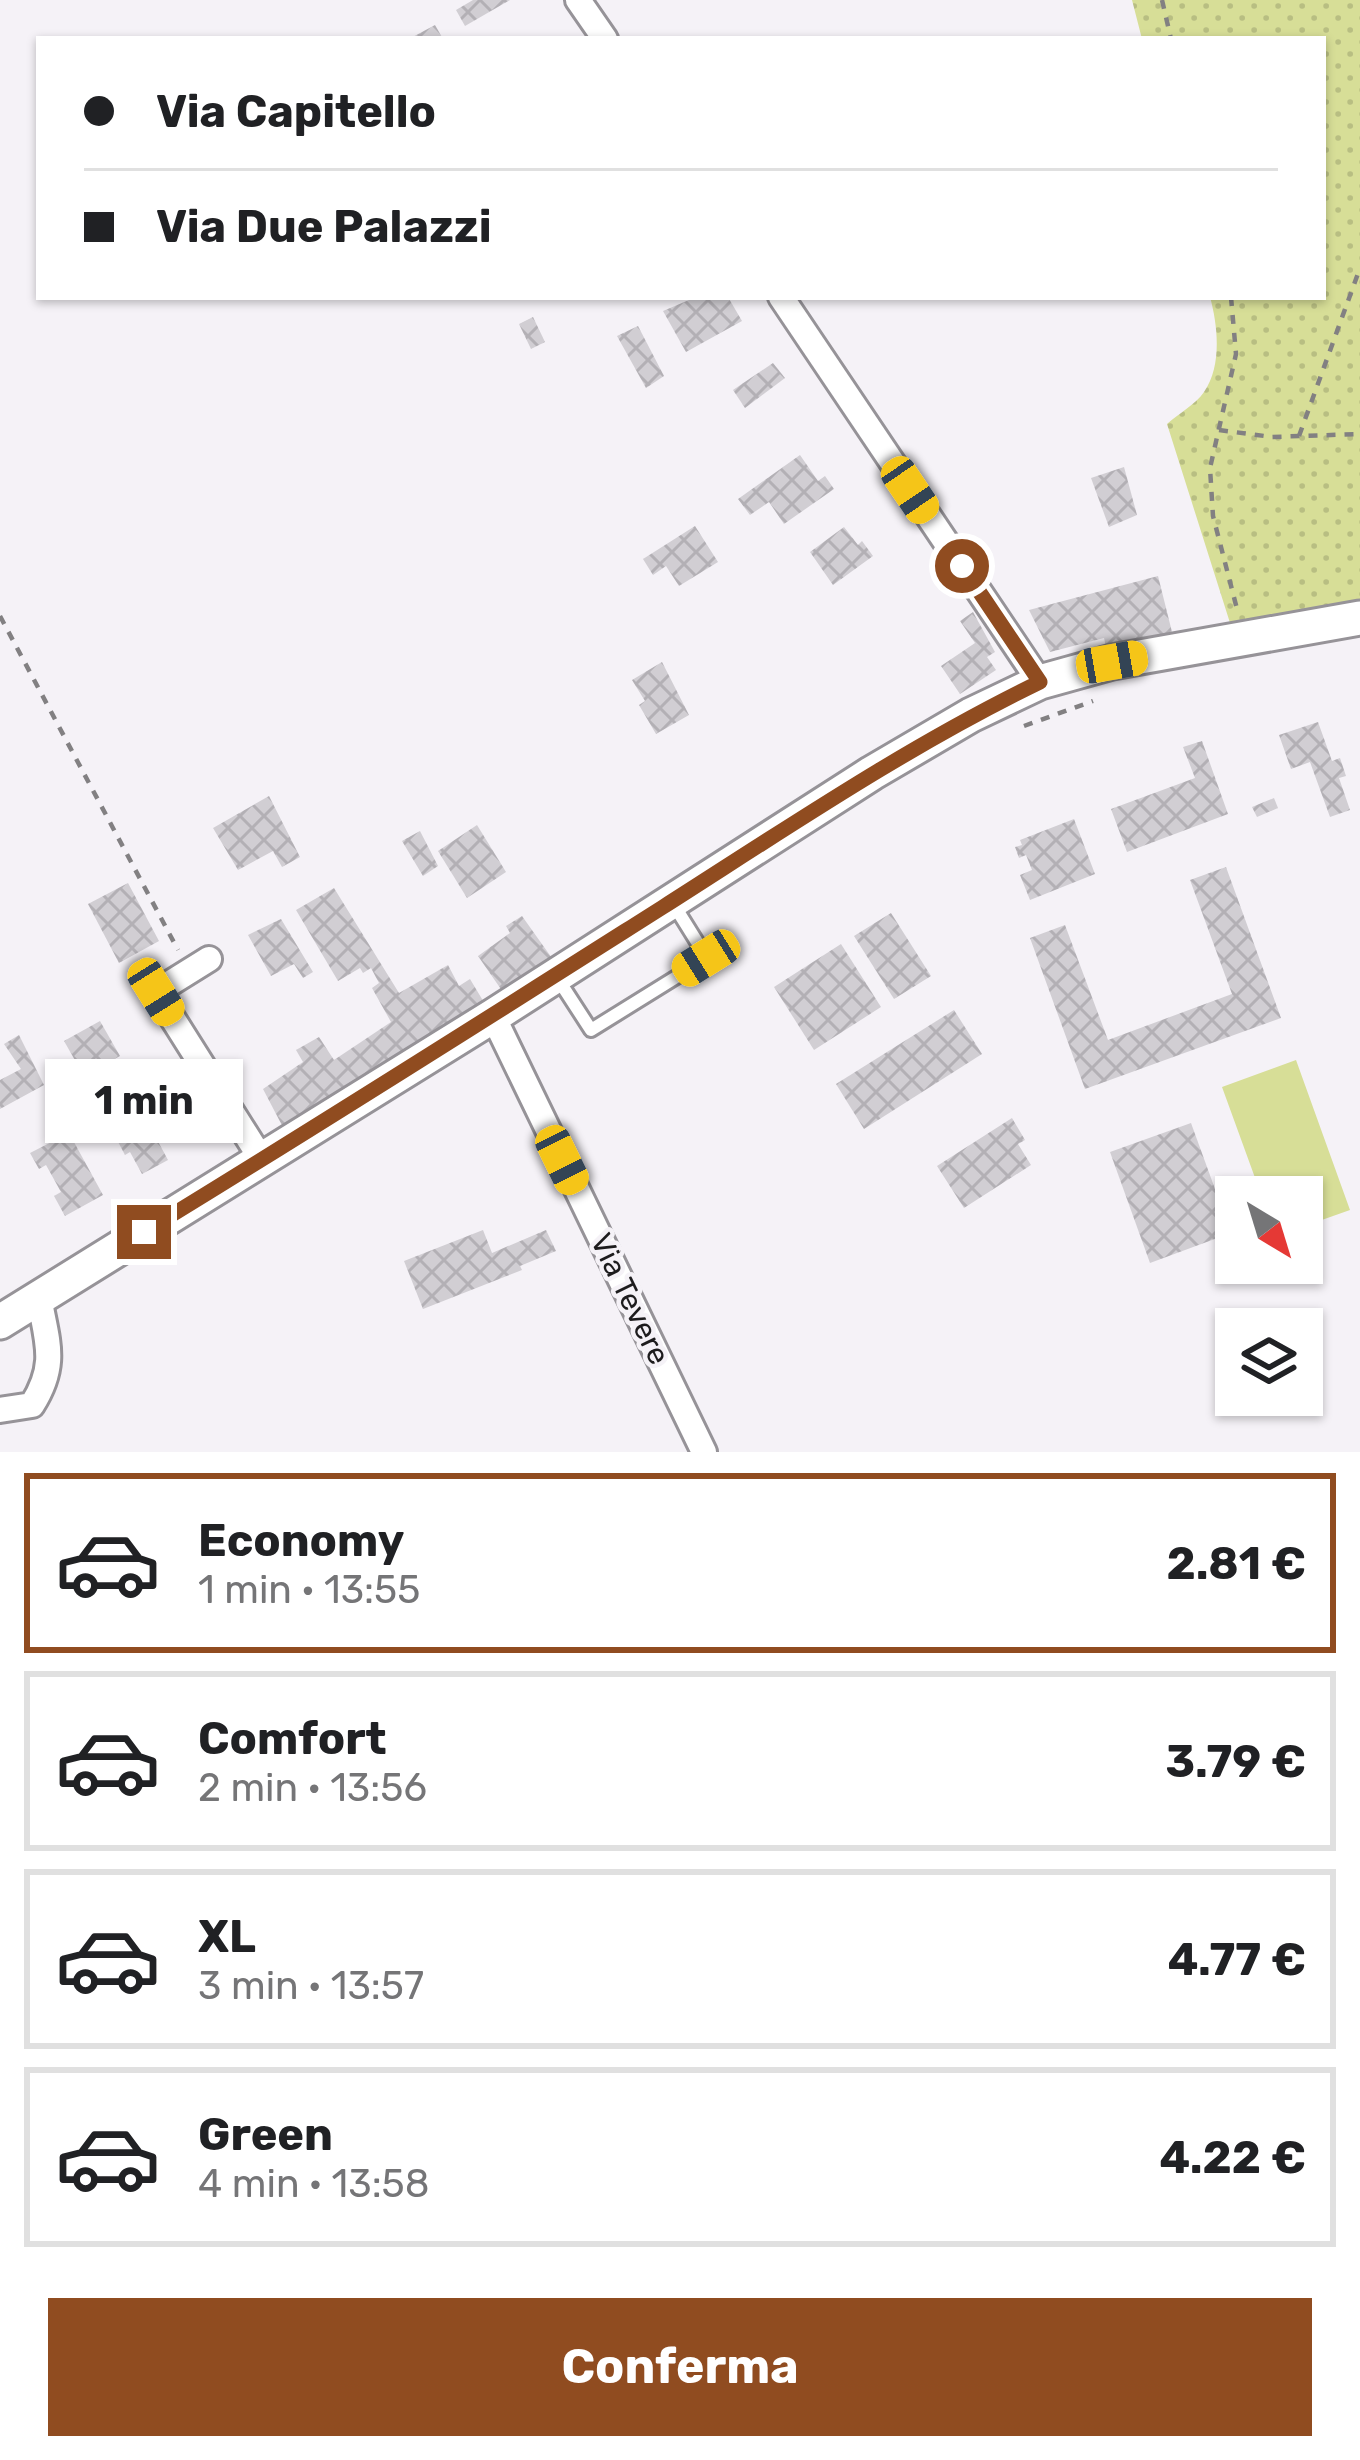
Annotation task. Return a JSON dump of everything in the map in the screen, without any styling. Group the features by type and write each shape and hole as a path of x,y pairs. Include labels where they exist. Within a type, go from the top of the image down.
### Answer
{"street":[{"path":"578,0 603,36"},
{"path":"783,300 1040,682"},
{"path":"0,1322 493,1016 872,773 971,716 1040,682 1112,662 1360,618"},
{"path":"199,965 156,992 262,1160"},
{"name":"Via Tevere","path":"493,1016 704,1452"},
{"path":"0,1410 32,1405 47,1380 49,1342 39,1297"}],"lane":[{"path":"556,975 591,1030 706,958 672,902"}],"path":[{"path":"1162,0 1170,36"},
{"path":"1299,436 1360,268"},
{"path":"1231,300 1236,354 1210,468 1213,516 1242,638"},
{"path":"1219,430 1299,436 1360,434"},
{"path":"0,616 199,965"},
{"path":"1023,726 1104,697"}],"green space":[{"path":"1132,0 1360,0 1360,602 1231,626 1167,424 1201,396 1210,382 1216,358 1210,300 1326,300 1326,36 1141,36"},
{"path":"1296,1060 1350,1210 1323,1220 1323,1176 1254,1176 1222,1087"}],"building":[{"path":"473,0 510,0 465,26 456,10"},
{"path":"435,25 441,36 415,36"},
{"path":"689,300 730,300 742,321 686,352 663,311"},
{"path":"533,317 545,342 531,349 519,324"},
{"path":"638,326 664,376 646,388 617,336"},
{"path":"773,363 785,378 745,408 733,390"},
{"path":"800,455 818,481 825,476 834,489 784,524 769,502 750,515 738,499"},
{"path":"1124,467 1137,515 1109,527 1091,478"},
{"path":"695,526 718,562 679,586 666,566 653,575 643,559"},
{"path":"844,527 873,556 833,585 810,552"},
{"path":"1158,576 1172,632 1106,647 1104,638 1050,652 1029,610"},
{"path":"973,612 995,652 987,657 996,670 960,694 941,666 975,643 960,621"},
{"path":"662,662 689,715 656,734 639,705 645,701 632,680"},
{"path":"1318,722 1332,761 1340,758 1346,776 1339,778 1350,810 1330,817 1310,762 1291,769 1279,735"},
{"path":"1202,741 1228,814 1127,852 1111,809 1195,778 1183,747"},
{"path":"269,796 300,857 282,867 273,851 238,870 213,828"},
{"path":"1274,798 1278,808 1257,817 1252,807"},
{"path":"1074,819 1095,874 1030,900 1020,875 1032,870 1026,855 1019,858 1015,847 1022,845 1020,840"},
{"path":"477,825 506,872 467,898 438,851"},
{"path":"420,831 438,866 423,876 402,841"},
{"path":"1226,867 1281,1018 1085,1089 1030,938 1065,925 1108,1040 1232,994 1190,880"},
{"path":"128,883 159,941 119,963 88,904"},
{"path":"334,888 399,993 448,965 459,986 470,979 485,1004 407,1049 286,1133 263,1089 303,1062 296,1050 319,1037 334,1060 391,1022 372,988 379,983 371,968 363,973 360,968 338,981 296,910"},
{"path":"891,913 931,976 894,999 854,936"},
{"path":"522,916 554,961 505,995 478,956 510,933 506,926"},
{"path":"281,919 313,972 303,978 294,964 271,976 248,935"},
{"path":"841,944 881,1007 814,1050 774,987"},
{"path":"954,1010 982,1054 864,1129 836,1084"},
{"path":"100,1021 120,1056 84,1076 64,1041"},
{"path":"19,1035 44,1085 0,1109 0,1080 21,1069 4,1044"},
{"path":"141,1067 163,1107 144,1118 122,1078"},
{"path":"1012,1118 1025,1140 1018,1144 1031,1165 964,1208 937,1166"},
{"path":"147,1121 168,1160 142,1174 116,1138"},
{"path":"1191,1123 1215,1189 1215,1239 1150,1263 1110,1152"},
{"path":"69,1133 103,1195 65,1216 54,1196 61,1192 46,1165 39,1169 30,1153"},
{"path":"483,1230 492,1253 546,1230 556,1251 520,1266 522,1270 423,1309 404,1261"}],"route":[{"path":"144,1232 872,773 1040,682 962,566"}]}
